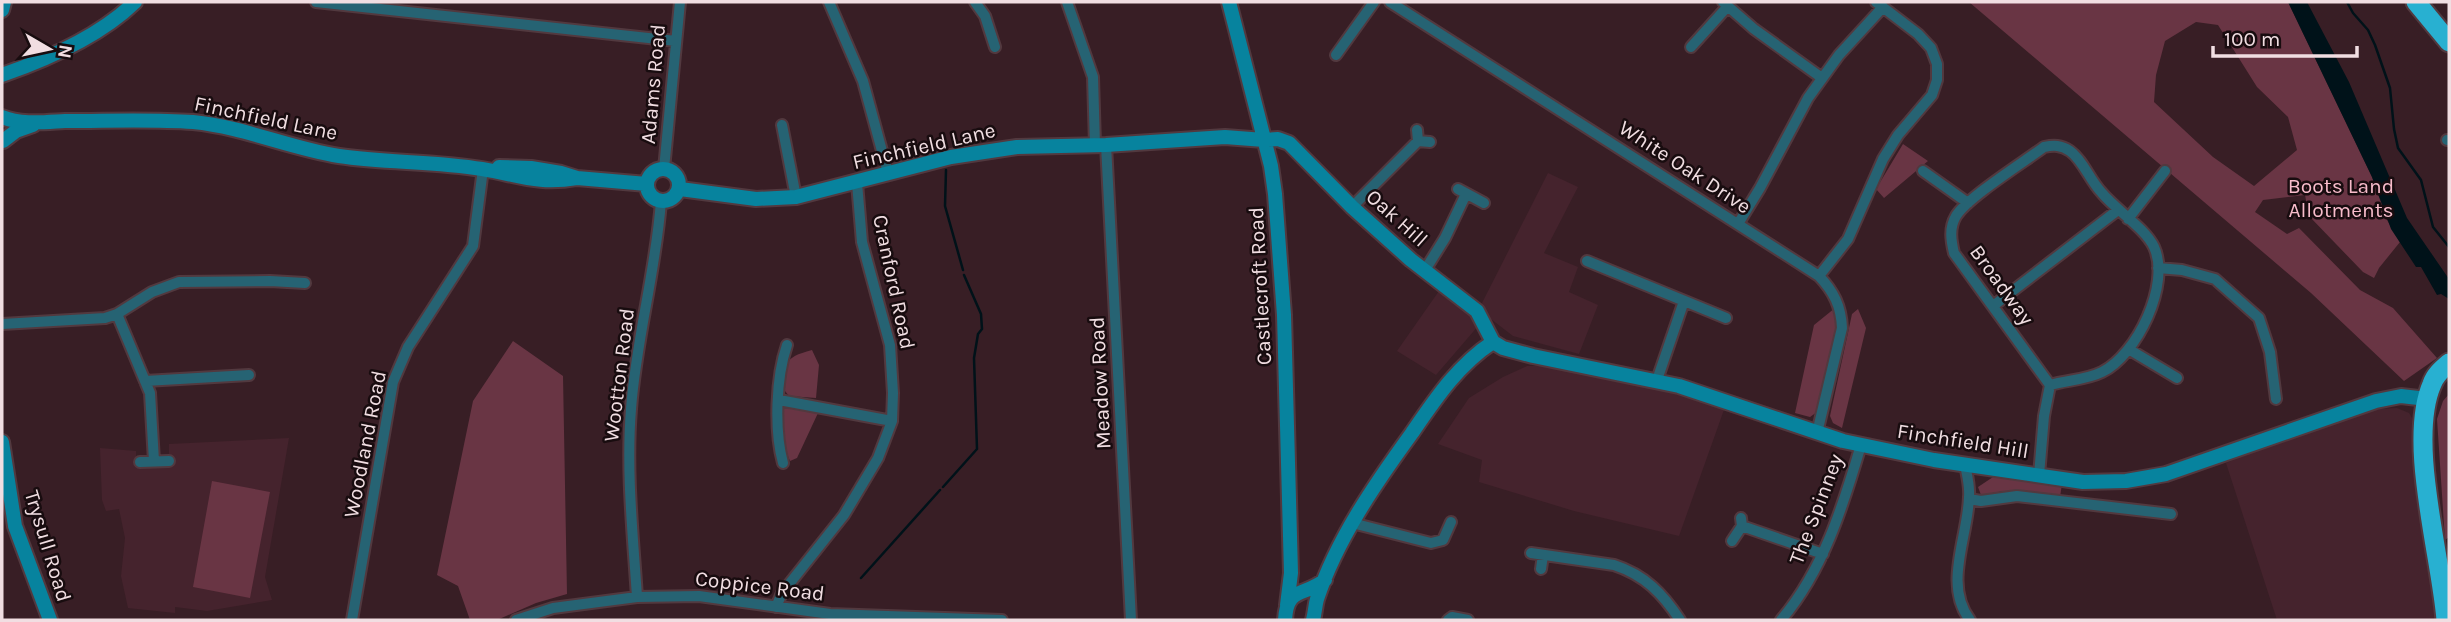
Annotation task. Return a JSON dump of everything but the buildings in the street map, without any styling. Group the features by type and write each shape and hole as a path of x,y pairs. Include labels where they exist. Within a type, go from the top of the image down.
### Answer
{"highway":[{"path":"2416,2 2449,42"},
{"path":"2446,620 2447,597 2424,471 2422,426 2427,398 2436,376 2449,363"}],"street":[{"path":"2,10 4,2"},
{"path":"2,75 84,38 135,2"},
{"path":"316,2 676,41"},
{"name":"Adams Road","path":"664,169 680,2"},
{"path":"830,2 863,81 888,173"},
{"path":"975,2 985,16 995,47"},
{"name":"Meadow Road","path":"1067,2 1093,78 1100,145 1131,620"},
{"name":"Castlecroft Road","path":"1229,2 1275,194 1282,262 1291,573 1286,613"},
{"path":"1336,55 1374,2"},
{"name":"White Oak Drive","path":"1392,2 1819,276 1834,293 1842,328 1817,433"},
{"path":"1690,47 1725,4 1754,29 1822,78"},
{"path":"1738,224 1767,176 1795,119 1822,78 1880,4 1931,48 1937,64 1937,80 1932,95 1898,135 1883,159 1848,239 1819,276"},
{"path":"3,118 7,132 3,142"},
{"name":"Finchfield Lane","path":"3,118 41,122 166,120 196,123 250,132 336,156 483,169 533,181 558,182 577,178 647,184"},
{"name":"Finchfield Lane","path":"3,142 16,131 41,122"},
{"path":"782,125 796,197"},
{"path":"1352,207 1417,136 1430,142"},
{"name":"Finchfield Lane","path":"680,190 756,199 796,197 978,152 1017,147 1225,137 1264,141"},
{"name":"Oak Hill","path":"1264,141 1278,139 1289,144 1352,207 1477,311 1493,342"},
{"name":"Broadway","path":"2050,385 1954,253 1950,237 1956,216 1968,203 2044,147 2060,146 2073,153 2100,192 2146,236 2154,247 2158,268"},
{"name":"Woodland Road","path":"352,620 393,382 408,347 473,246 483,169"},
{"path":"664,169 676,175 680,190 673,198 661,201 651,195 647,184 656,171 664,169"},
{"path":"1923,171 1968,203"},
{"path":"2127,219 2165,172"},
{"name":"Cranford Road","path":"776,607 782,593 844,515 878,458 891,421 893,393 890,345 862,242 857,183"},
{"path":"1425,270 1445,238 1462,191 1484,202"},
{"name":"Wootton Road","path":"637,597 630,500 630,419 661,201"},
{"path":"1993,306 2118,210"},
{"path":"1587,261 1726,318"},
{"path":"2039,475 2044,416 2050,385 2104,372 2130,350 2143,327 2156,291 2158,268 2182,270 2215,279 2259,318 2270,352 2276,399"},
{"path":"2,324 94,320 117,314 152,292 178,282 305,283"},
{"path":"1657,380 1684,301"},
{"path":"117,314 151,400 154,461"},
{"path":"1286,613 1296,593 1309,594 1326,579 1352,523 1399,450 1452,376 1475,354 1493,342"},
{"name":"Finchfield Hill","path":"1493,342 1503,348 1533,356 1657,380 1861,445 1965,465 2099,482 2126,481 2166,474 2376,401 2401,396 2427,398"},
{"path":"783,463 779,449 779,400 782,362 787,345"},
{"path":"2130,350 2177,378"},
{"path":"145,381 249,375"},
{"path":"779,400 891,421"},
{"name":"Trysull Road","path":"2,442 8,526 50,620"},
{"name":"The Spinney","path":"1781,620 1801,594 1823,554 1861,445"},
{"path":"140,462 169,461"},
{"path":"1965,465 1969,499 1957,588 1962,608 1970,620"},
{"path":"1969,499 1981,501 2017,496 2171,514"},
{"path":"1352,523 1431,543 1443,540 1451,522"},
{"path":"1732,541 1742,522 1823,554"},
{"path":"1531,553 1627,569 1654,586 1680,620"},
{"path":"1541,569 1543,555"},
{"path":"1291,573 1309,594 1313,620"},
{"name":"Coppice Road","path":"516,620 553,608 637,597 698,596 776,607 815,616 1002,620"},
{"path":"1448,620 1452,617 1468,620"}],"shaded area":[{"path":"2288,2 2307,2 2349,82 2407,218 2449,279 2449,299 2441,294 2437,295 2421,267 2416,267 2391,229 2372,177"},
{"path":"1548,173 1578,187 1544,253 1578,267 1569,292 1598,305 1579,354 1513,336 1483,313 1482,303"},
{"path":"1439,291 1472,316 1479,325 1436,375 1397,351"},
{"path":"1527,366 1549,366 1657,386 1725,407 1679,536 1574,511 1479,482 1482,460 1438,444 1469,398"},
{"path":"2397,408 2409,413 2412,418 2421,516 2442,620 2277,620 2226,463 2310,428 2375,409"},
{"path":"289,438 265,577 272,600 207,611 175,607 175,613 128,608 121,576 125,538 119,509 106,511 102,500 100,448 136,451 136,465 169,463 169,444"}],"green space":[{"name":"Boots Land Allotments","path":"1969,2 2288,2 2372,177 2387,220 2400,242 2374,278 2363,272 2309,216 2305,195 2263,200 2255,212 2287,234 2299,228 2360,290 2393,308 2437,358 2404,381 2311,293","holes":["2196,22 2218,25 2257,87 2288,117 2297,150 2254,186 2213,157 2154,102 2156,75 2165,41"]},
{"path":"1903,144 1928,161 1884,198 1876,189"},
{"path":"1835,308 1836,329 1817,412 1810,417 1795,413 1814,325"},
{"path":"1858,309 1866,328 1842,428 1833,423 1830,416 1852,314"},
{"path":"513,341 563,376 567,594 536,603 497,620 470,620 458,586 437,575 473,401"},
{"path":"812,350 819,365 816,398 789,396 785,391 788,363 795,356"},
{"path":"2449,394 2449,537 2445,540 2437,419 2443,401"},
{"path":"788,406 818,413 797,458 790,461 784,447 783,409"},
{"path":"1993,477 2062,484 2060,497 2004,491 1981,495 1978,487"},
{"path":"212,481 270,492 250,598 193,587"}],"waterway":[{"path":"2347,2 2368,30 2375,45 2390,88 2398,148 2421,180 2433,227 2449,247"},
{"path":"946,170 945,206 963,270"},
{"path":"943,487 977,449 974,358 978,334 982,329 981,314 964,275"},
{"path":"861,578 940,490"}]}
